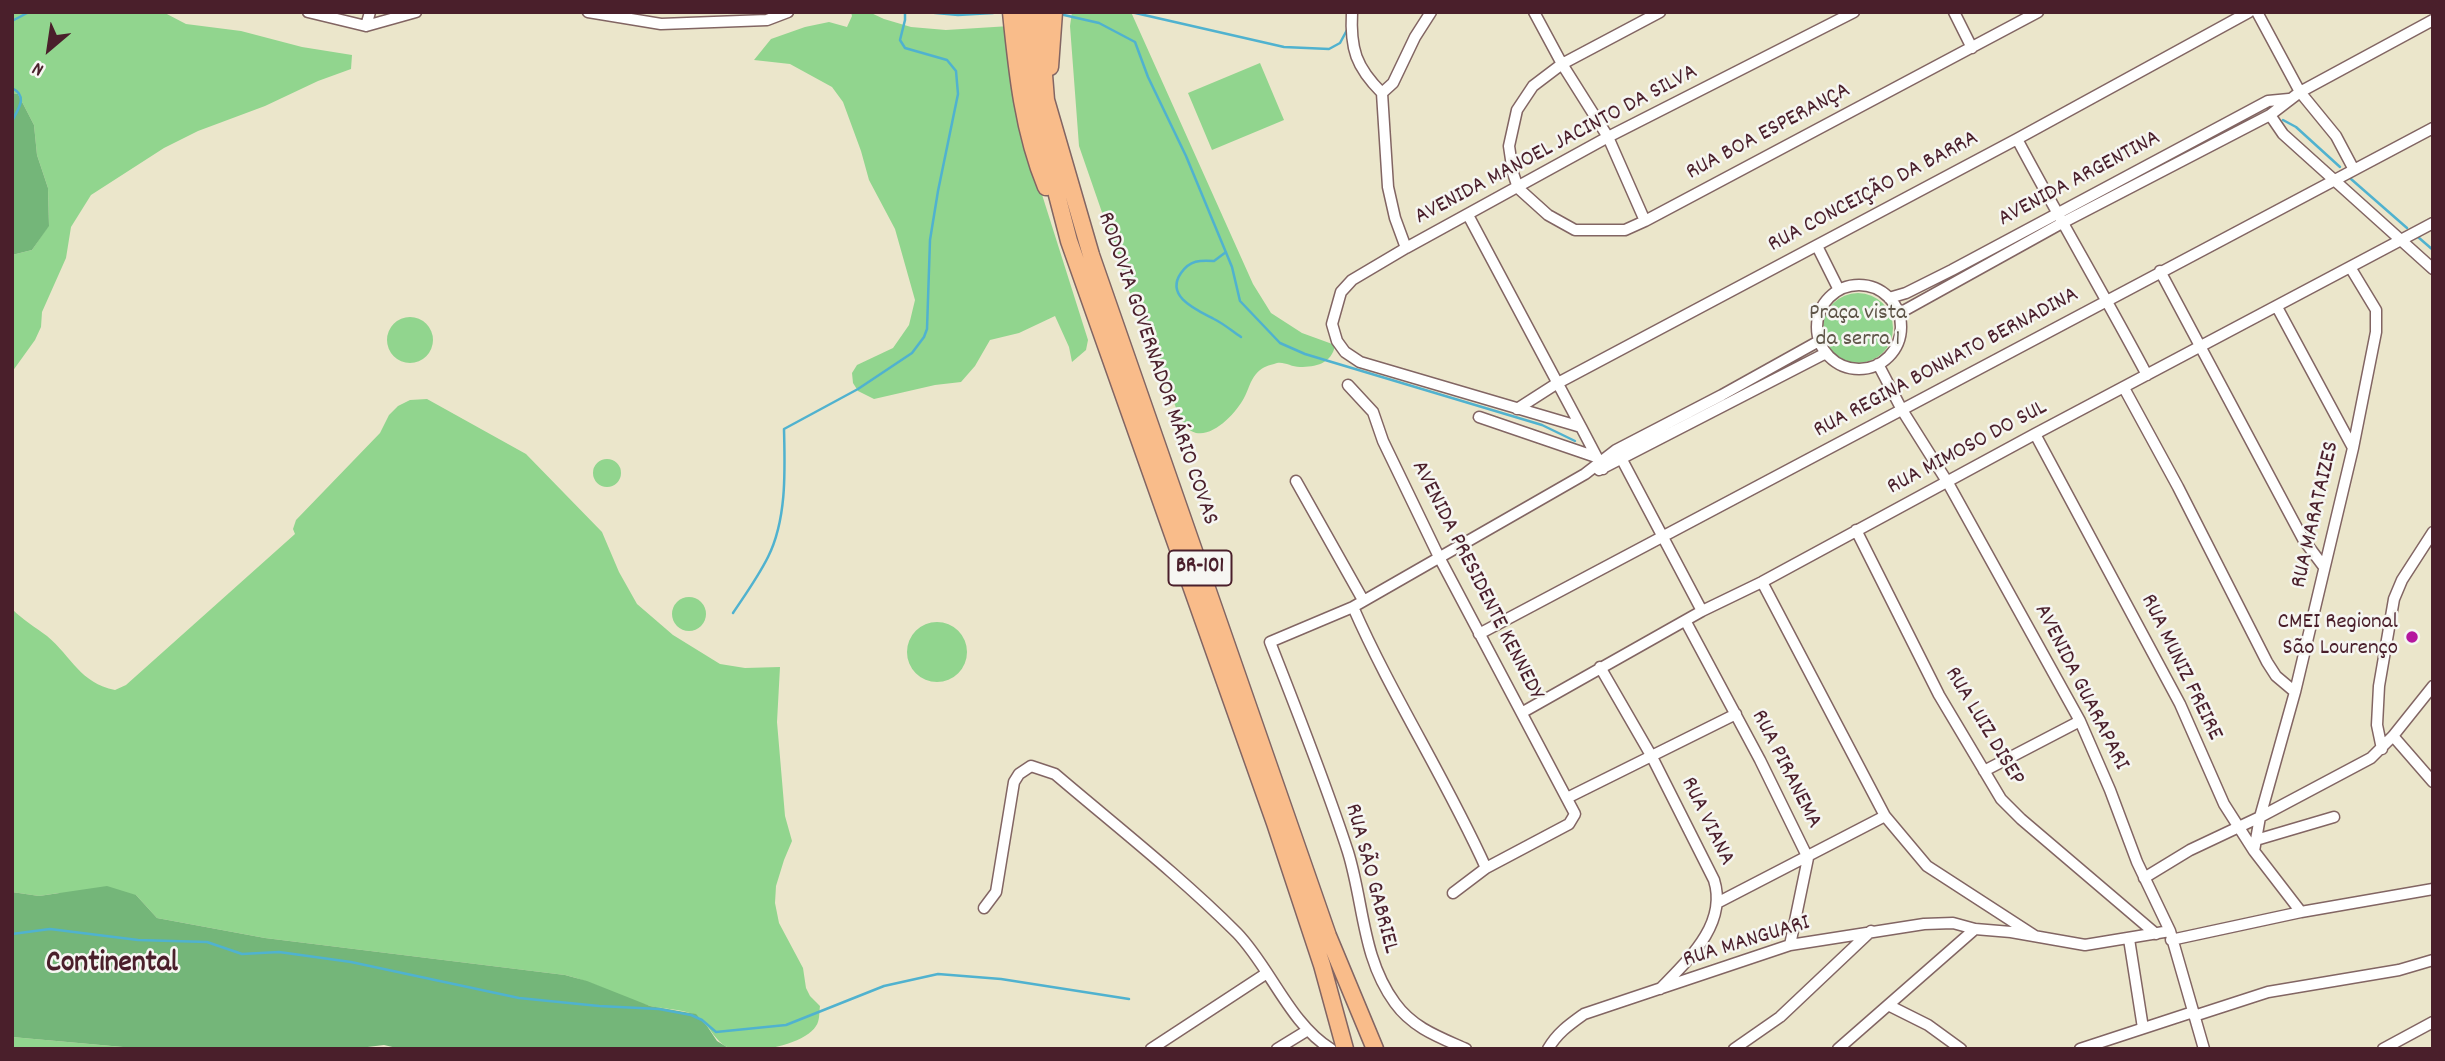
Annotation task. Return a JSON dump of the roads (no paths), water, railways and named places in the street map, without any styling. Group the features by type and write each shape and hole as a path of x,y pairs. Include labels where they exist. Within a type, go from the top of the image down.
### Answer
{"main road":[{"name":"RODOVIA GOVERNADOR MÁRIO COVAS","path":"1033,19 1046,100 1095,268 1328,936 1375,1049"},
{"name":"RODOVIA GOVERNADOR MÁRIO COVAS","path":"1033,19 1036,114 1069,241 1275,823 1322,965 1345,1049"},
{"path":"1367,1030 1385,1049"}],"street":[{"path":"308,12 366,26 416,12"},
{"path":"366,26 370,12"},
{"path":"588,12 661,23 707,17 767,20 788,12"},
{"path":"1352,12 1354,54 1364,75 1382,93 1388,187 1406,248"},
{"path":"1382,93 1393,83 1415,37 1431,12"},
{"path":"1534,12 1562,64 1608,137 1645,221"},
{"path":"1518,188 1509,146 1517,110 1533,86 1562,64 1660,12"},
{"name":"AVENIDA MANOEL JACINTO DA SILVA","path":"1517,409 1360,362 1345,352 1337,341 1332,324 1341,292 1352,280 1406,248 1608,137 1854,12"},
{"path":"1954,12 1972,48"},
{"name":"RUA BOA ESPERANÇA","path":"1518,188 1548,215 1575,230 1625,230 2038,12"},
{"name":"RUA CONCEIÇÃO DA BARRA","path":"1517,409 1556,384 2017,139 2249,12"},
{"path":"2257,12 2300,92 2336,136 2354,168"},
{"name":"AVENIDA ARGENTINA","path":"1889,298 1929,282 2270,115 2300,92 2433,20"},
{"name":"AVENIDA ARGENTINA","path":"1899,314 2060,218 2268,101 2289,99"},
{"path":"2270,115 2279,131 2433,269"},
{"name":"RUA REGINA BONNATO BERNADINA","path":"1479,634 2433,128"},
{"path":"2017,139 2147,375"},
{"path":"1468,215 1599,463"},
{"name":"RUA MIMOSO DO SUL","path":"1523,712 1702,611 1762,582 2433,223"},
{"path":"1817,246 1839,290"},
{"name":"RUA MARATAIZES","path":"2255,845 2259,817 2295,692 2353,448 2377,321 2370,299 2350,267"},
{"path":"2160,271 2303,539 2324,567"},
{"path":"1862,285 1877,289 1889,298 1899,314 1901,326 1891,355 1864,369 1848,368 1834,361 1826,353 1819,341 1817,328 1819,313 1827,299 1839,290 1862,285"},
{"path":"2277,307 2353,448"},
{"path":"1619,455 1819,341"},
{"path":"1486,868 1468,828 1376,659 1353,607 1586,474 1599,463 1826,353"},
{"name":"AVENIDA GUARAPARI","path":"1878,364 1902,410 1948,483 2080,721 2170,936 2204,1049"},
{"name":"AVENIDA PRESIDENTE KENNEDY","path":"1348,385 1373,412 1383,441 1439,557 1567,798"},
{"path":"2124,388 2267,662 2276,676 2295,692"},
{"path":"1517,409 1581,427"},
{"path":"1479,418 1599,463"},
{"name":"RUA MUNIZ FREIRE","path":"2035,434 2180,704 2224,804 2301,912"},
{"path":"1619,455 1702,611"},
{"path":"1296,481 1363,600"},
{"name":"RUA LUIZ DISEP","path":"1856,530 1939,695 2001,799 2156,934"},
{"path":"2382,749 2377,725 2379,685 2394,599 2402,580 2433,532"},
{"path":"1762,582 1885,817 1927,866 2035,936"},
{"name":"RUA SÃO GABRIEL","path":"1353,607 1270,642 1349,854 1376,974 1395,1003 1413,1023 1466,1049"},
{"name":"RUA PIRANEMA","path":"1686,622 1760,760 1808,858 1790,945"},
{"name":"RUA VIANA","path":"1600,667 1653,757 1714,880 1718,894 1708,932 1658,991"},
{"path":"2144,878 2190,850 2371,758 2382,749 2433,686"},
{"path":"1453,893 1486,868 1569,824 1575,814 1567,798 1735,714"},
{"path":"1984,771 2080,721"},
{"path":"2393,736 2433,782"},
{"path":"984,908 996,892 1014,782 1018,774 1031,766 1055,774 1239,934 1308,1030 1331,1049"},
{"path":"1717,903 1885,817"},
{"path":"2255,845 2334,817"},
{"name":"RUA MANGUARI","path":"1548,1049 1568,1024 1584,1014 1790,945 1941,922 2085,945 2156,934 2170,936 2433,889"},
{"path":"1838,1049 1975,929"},
{"path":"1734,1049 1780,1017 1872,931"},
{"path":"2129,939 2143,1028"},
{"path":"2080,1049 2268,992 2399,970 2433,960"},
{"path":"1151,1049 1268,973"},
{"path":"1890,1006 1928,1025 1961,1049"},
{"path":"2384,1049 2433,1022"},
{"path":"1278,1049 1308,1030"}],"waterway":[{"path":"12,21 29,12"},
{"path":"733,613 764,564 779,527 784,494 784,429 858,389 912,353 927,329 930,240 958,94 956,71 947,60 905,48 900,40 905,12"},
{"path":"925,12 958,15 993,13"},
{"path":"1065,12 1064,15 1099,23 1135,42 1232,267 1240,301 1280,343 1305,354 1542,425 1575,441"},
{"path":"1131,12 1284,47 1329,49 1340,43 1347,30"},
{"path":"12,88 21,99 12,121"},
{"path":"2283,120 2296,127 2340,167"},
{"path":"2351,179 2407,228"},
{"path":"2418,237 2433,250"},
{"path":"1226,252 1214,261 1200,261 1188,266 1181,273 1177,289 1180,296 1192,307 1241,337"},
{"path":"12,934 50,929 138,940 207,942 242,954 279,952 351,962 519,998 659,1009 691,1015 716,1032 786,1025 884,986 938,974 1001,979 1129,999"}],"place":[{"name":"CMEI Regional São Lourenço","path":"2412,637"}],"district":[{"name":"Continental","path":"112,966"}],"park label":[{"name":"Praça vista da serra 1","path":"1858,328"}]}
